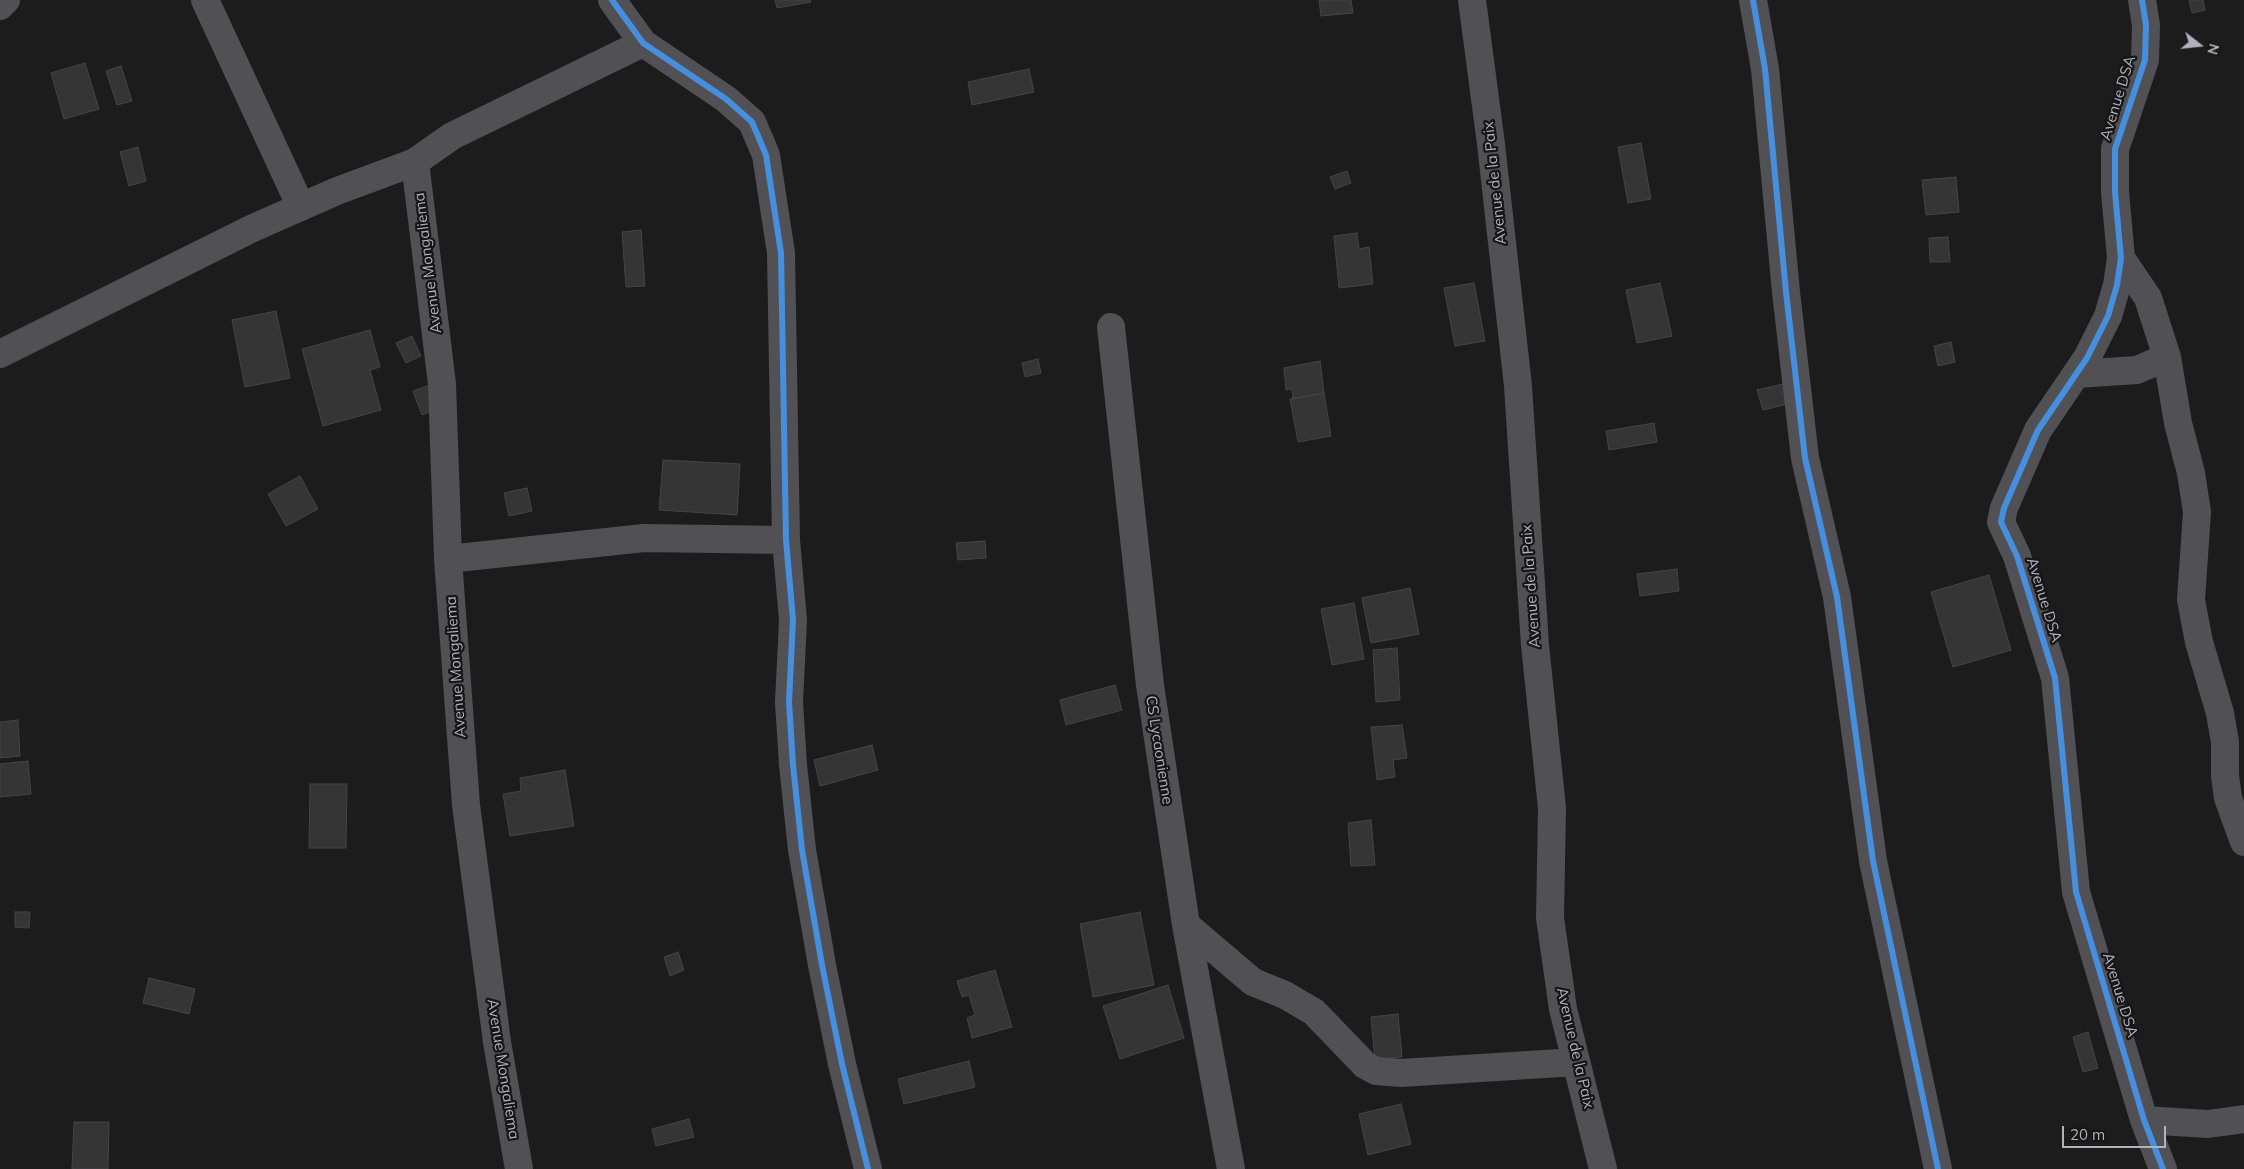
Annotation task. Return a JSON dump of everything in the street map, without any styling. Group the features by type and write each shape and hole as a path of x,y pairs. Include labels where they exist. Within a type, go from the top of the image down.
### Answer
{"street":[{"path":"0,6 6,0"},
{"path":"204,0 301,206"},
{"path":"612,0 643,43 726,99 752,122 766,155 781,253 786,540 793,620 789,702 792,765 802,850 842,1064 868,1169"},
{"name":"Avenue de la Paix","path":"1472,0 1491,144 1518,386 1535,645 1552,808 1550,918 1563,1009 1603,1169"},
{"path":"1753,0 1765,69 1786,292 1805,458 1837,597 1873,861 1938,1169"},
{"name":"Avenue DSA","path":"2142,0 2146,25 2144,60 2115,149 2115,192 2121,258 2117,286 2108,316 2087,358 2038,430 2004,508 2001,522 2017,556 2055,678 2076,892 2144,1120 2164,1169"},
{"path":"0,354 253,228 301,206 415,162 452,136 643,43"},
{"name":"Avenue Mongaliema","path":"415,162 442,384 448,559 466,805 497,1042 519,1169"},
{"path":"2121,258 2148,298 2167,357 2178,422 2191,473 2197,512 2191,600 2199,642 2222,723 2228,798 2244,842"},
{"name":"CS Lycaonienne","path":"1111,327 1150,685 1186,926 1231,1169"},
{"path":"2076,374 2137,370 2167,357"},
{"path":"448,559 644,538 786,540"},
{"path":"1186,926 1253,982 1284,995 1314,1012 1360,1060 1376,1072 1401,1073 1576,1062"},
{"path":"2144,1120 2208,1124 2244,1119"}],"building":[{"path":"775,0 810,0 811,2 777,8"},
{"path":"1319,0 1351,0 1353,13 1321,16"},
{"path":"2189,0 2203,0 2205,10 2192,13"},
{"path":"85,63 99,109 64,119 51,73"},
{"path":"121,66 132,101 117,105 106,71"},
{"path":"1029,69 1034,92 972,105 968,82"},
{"path":"1641,143 1651,199 1628,203 1618,147"},
{"path":"138,147 146,181 129,186 120,152"},
{"path":"1347,171 1351,183 1335,189 1330,177"},
{"path":"1956,177 1959,212 1926,215 1922,180"},
{"path":"641,230 645,286 626,287 622,232"},
{"path":"1357,233 1359,249 1369,247 1373,284 1339,288 1334,236"},
{"path":"1948,237 1950,262 1930,262 1929,238"},
{"path":"1474,283 1485,341 1455,346 1444,288"},
{"path":"1660,283 1672,336 1637,343 1626,290"},
{"path":"276,311 290,378 245,387 232,320"},
{"path":"370,330 380,367 370,370 381,410 323,426 302,349"},
{"path":"412,336 421,356 406,363 396,343"},
{"path":"1951,342 1955,362 1938,366 1934,346"},
{"path":"1038,359 1041,373 1025,377 1022,363"},
{"path":"1320,361 1324,393 1293,399 1292,389 1286,390 1284,368"},
{"path":"432,384 441,407 422,415 413,391"},
{"path":"1783,384 1788,404 1763,410 1757,390"},
{"path":"1324,393 1331,436 1298,442 1290,399"},
{"path":"1654,423 1657,442 1609,450 1606,431"},
{"path":"663,460 740,464 737,515 659,510"},
{"path":"300,476 318,509 286,526 268,494"},
{"path":"527,488 532,511 509,516 504,493"},
{"path":"985,541 986,558 958,560 956,543"},
{"path":"1677,569 1679,591 1640,596 1637,574"},
{"path":"1989,575 2011,650 1953,667 1931,592"},
{"path":"1410,588 1419,634 1371,643 1362,598"},
{"path":"1354,603 1364,659 1332,665 1321,609"},
{"path":"1397,648 1400,700 1376,702 1373,650"},
{"path":"1115,685 1122,710 1066,725 1060,700"},
{"path":"18,720 20,756 0,758 0,722"},
{"path":"1402,725 1407,758 1393,760 1395,777 1377,780 1371,727"},
{"path":"872,745 878,770 820,786 814,760"},
{"path":"28,761 31,794 0,797 0,764"},
{"path":"565,770 574,826 510,836 503,794 521,791 520,778"},
{"path":"310,784 347,784 346,848 309,848"},
{"path":"1371,820 1375,865 1351,866 1348,823"},
{"path":"15,912 30,912 29,928 15,927"},
{"path":"1140,912 1154,985 1093,997 1080,924"},
{"path":"678,952 684,970 670,976 664,957"},
{"path":"995,970 1012,1027 972,1038 967,1018 975,1015 969,995 962,997 957,981"},
{"path":"149,978 195,989 189,1014 143,1003"},
{"path":"1168,985 1184,1038 1120,1059 1103,1006"},
{"path":"1398,1014 1402,1057 1375,1060 1371,1017"},
{"path":"2088,1032 2098,1068 2083,1072 2073,1037"},
{"path":"969,1061 975,1087 904,1104 898,1079"},
{"path":"1401,1104 1411,1144 1368,1155 1359,1114"},
{"path":"689,1119 694,1137 656,1146 652,1129"},
{"path":"74,1122 109,1122 108,1169 72,1169"}],"cycle path":[{"path":"612,0 643,43 726,99 752,122 766,155 781,253 786,540 793,620 789,702 793,765 802,850 822,965 842,1064 868,1169"},
{"path":"1753,0 1765,69 1786,292 1805,458 1837,597 1873,861 1938,1169"},
{"path":"2142,0 2146,25 2145,60 2115,149 2115,192 2121,258 2117,285 2108,316 2087,358 2038,430 2004,508 2001,522 2017,556 2055,678 2076,892 2144,1120 2163,1169"}]}
